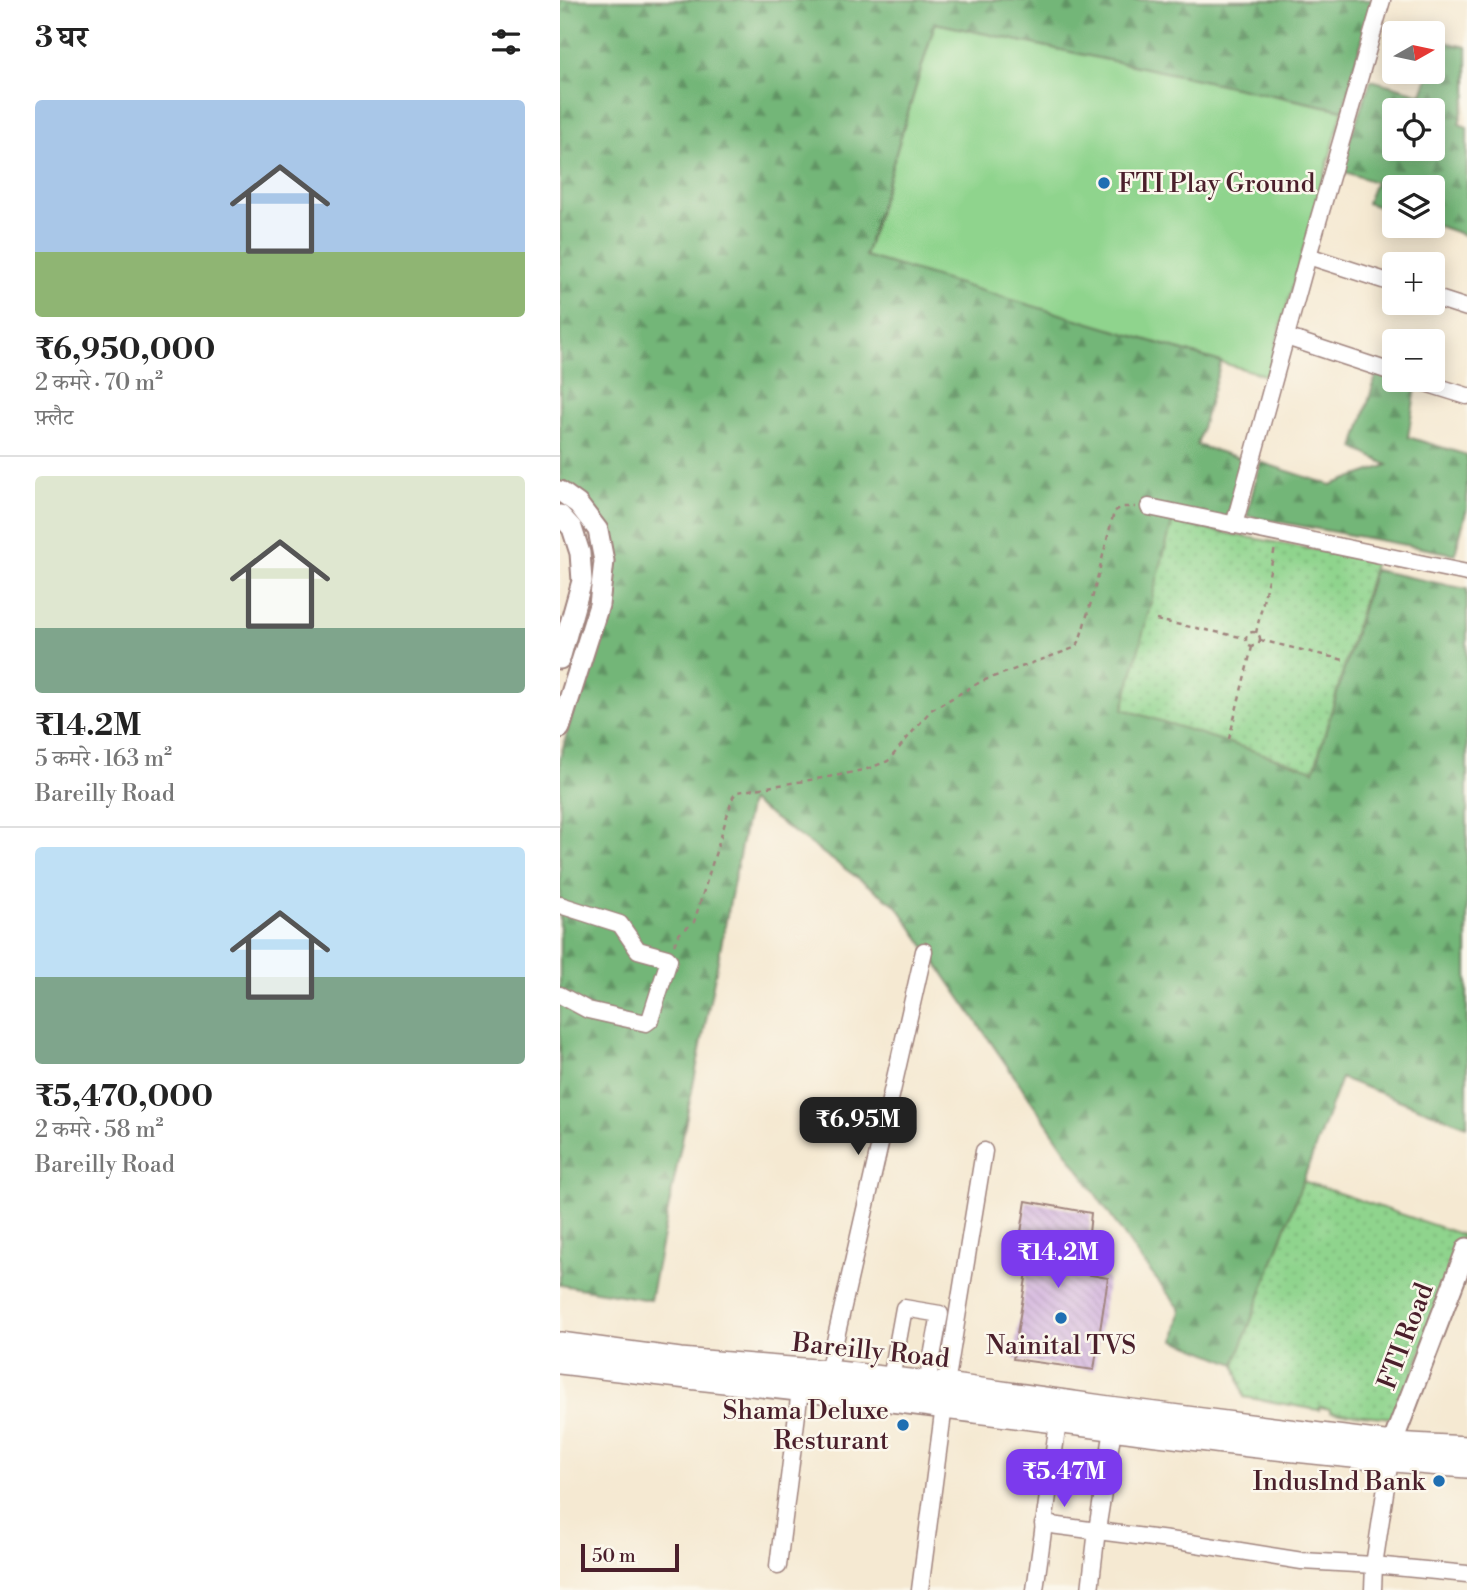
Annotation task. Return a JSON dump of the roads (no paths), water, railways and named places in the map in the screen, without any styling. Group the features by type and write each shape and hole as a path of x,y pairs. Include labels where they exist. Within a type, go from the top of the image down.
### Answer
{"highway":[{"name":"Bareilly Road","path":"560,1344 680,1360 891,1379 1058,1422 1115,1419"},
{"name":"Bareilly Road","path":"560,1362 800,1390 939,1392 1115,1419 1391,1452 1467,1466"},
{"name":"Bareilly Road","path":"1391,1452 1467,1448"}],"main road":[{"path":"560,491 578,504 598,530 604,561 599,605 560,729"},
{"path":"560,515 572,528 576,540 582,581 560,659"},
{"name":"FTI Road","path":"1391,1452 1467,1248"}],"street":[{"path":"1234,525 1382,0"},
{"path":"1308,256 1382,280"},
{"path":"1445,301 1467,309"},
{"path":"1286,337 1382,369"},
{"path":"1445,389 1467,396"},
{"path":"1149,508 1467,573"},
{"path":"560,905 620,924 638,950 668,959 650,1020 646,1023 588,1010 560,995"},
{"path":"828,1372 924,951"},
{"path":"939,1392 984,1151"},
{"path":"891,1379 904,1308 940,1314 939,1392 920,1590"},
{"path":"778,1566 800,1390"},
{"path":"1090,1590 1115,1419"},
{"path":"1035,1590 1058,1422"},
{"path":"1373,1590 1374,1565 1391,1452"},
{"path":"1044,1524 1303,1561 1467,1574"}],"place":[{"name":"FTI Play Ground","path":"1104,183"},
{"name":"Nainital TVS","path":"1061,1318"},
{"name":"Shama Deluxe Resturant","path":"903,1425"},
{"name":"IndusInd Bank","path":"1439,1481"}]}
